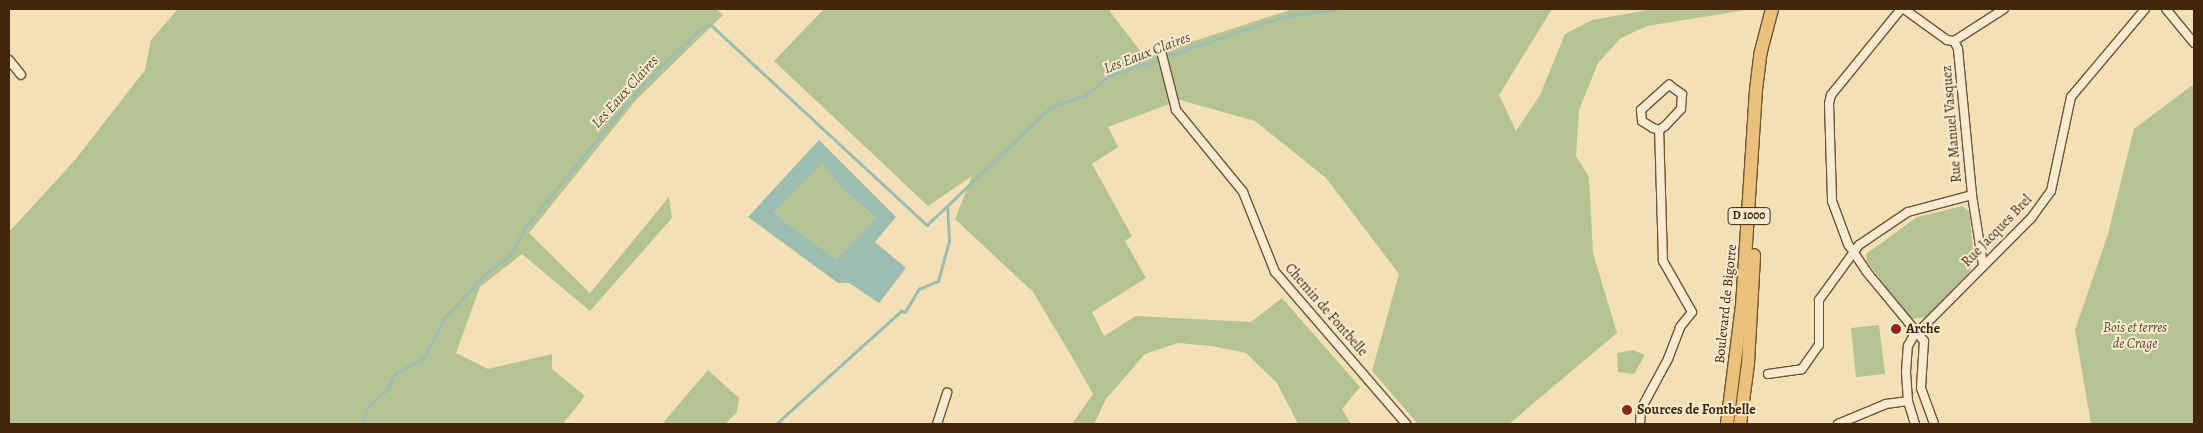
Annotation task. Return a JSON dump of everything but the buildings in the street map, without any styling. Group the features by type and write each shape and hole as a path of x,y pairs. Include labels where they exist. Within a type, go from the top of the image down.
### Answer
{"main road":[{"name":"Boulevard de Bigorre","path":"1727,424 1742,306 1756,90 1760,55 1772,9"},
{"name":"Boulevard de Bigorre","path":"1740,424 1750,334 1763,86 1779,9"}],"street":[{"path":"1934,424 1922,388 1924,341 1919,333 1897,311 1854,252 1832,201 1828,104 1836,86 1903,9 1947,40 1954,41 2004,9"},
{"name":"Rue Jacques Brel","path":"1915,424 1908,401 1908,346 1983,265 2032,217 2050,191 2071,97 2145,9"},
{"path":"2166,9 2194,43"},
{"name":"Rue Manuel Vasquez","path":"1954,41 1958,49 1972,195 1983,265"},
{"name":"Chemin de Fontbelle","path":"1160,49 1176,110 1243,192 1275,272 1406,424"},
{"path":"9,60 21,75"},
{"path":"1640,424 1641,409 1668,359 1680,327 1692,312 1663,261 1659,130 1681,109 1682,94 1674,86 1670,85 1641,110 1642,121 1659,130"},
{"path":"1768,374 1802,369 1819,345 1818,300 1854,252 1908,212 1972,195"},
{"path":"937,424 947,393"},
{"path":"1838,424 1886,404 1908,401"}],"green space":[{"path":"178,9 716,9 723,15 637,99 529,233 590,293 669,197 672,218 590,311 522,254 480,287 456,353 488,369 552,354 552,369 585,396 563,424 9,424 9,232 75,160 145,70 151,40"},
{"path":"824,9 1108,9 1145,57 1293,9 1552,9 1499,95 1516,131 1540,95 1565,34 1592,20 1654,9 1752,9 1647,26 1621,38 1598,63 1579,110 1576,156 1589,177 1593,253 1617,333 1509,424 1418,424 1372,371 1399,274 1326,178 1255,121 1180,100 1108,127 1118,147 1092,164 1132,236 1125,241 1146,278 1092,312 1104,336 1136,316 1251,322 1282,298 1360,387 1342,409 1351,424 1298,424 1277,383 1246,353 1212,346 1178,343 1145,354 1106,399 1094,424 1072,424 1093,394 1075,362 1033,292 955,219 972,176 928,206 774,61"},
{"name":"Bois et terres de Crage","path":"2194,84 2194,424 2091,424 2075,330 2108,234 2134,129"},
{"path":"822,162 842,189 876,218 836,259 774,213"},
{"path":"1963,206 1969,212 1974,259 1970,271 1927,317 1911,319 1867,262 1866,254 1917,217"},
{"path":"1879,325 1885,374 1856,377 1851,328"},
{"path":"1633,350 1645,355 1634,374 1618,372 1617,353"},
{"path":"708,370 739,398 737,412 725,424 662,424"}],"shaded area":[{"path":"819,140 896,217 875,242 906,268 879,303 849,283 838,283 748,217","holes":["822,163 842,189 876,218 836,259 774,213"]}],"waterway":[{"name":"Les Eaux Claires","path":"362,424 368,406 388,389 395,373 423,359 445,317 487,272 510,256 526,226 644,83 700,29 710,24 927,225 1051,107 1085,95 1109,76 1279,18 1336,9"},
{"name":"Les Eaux Claires","path":"776,424 901,311 905,312 919,289 938,281 949,241 947,208"}],"place":[{"name":"Arche","path":"1896,329"},
{"name":"Sources de Fontbelle","path":"1627,410"}]}
